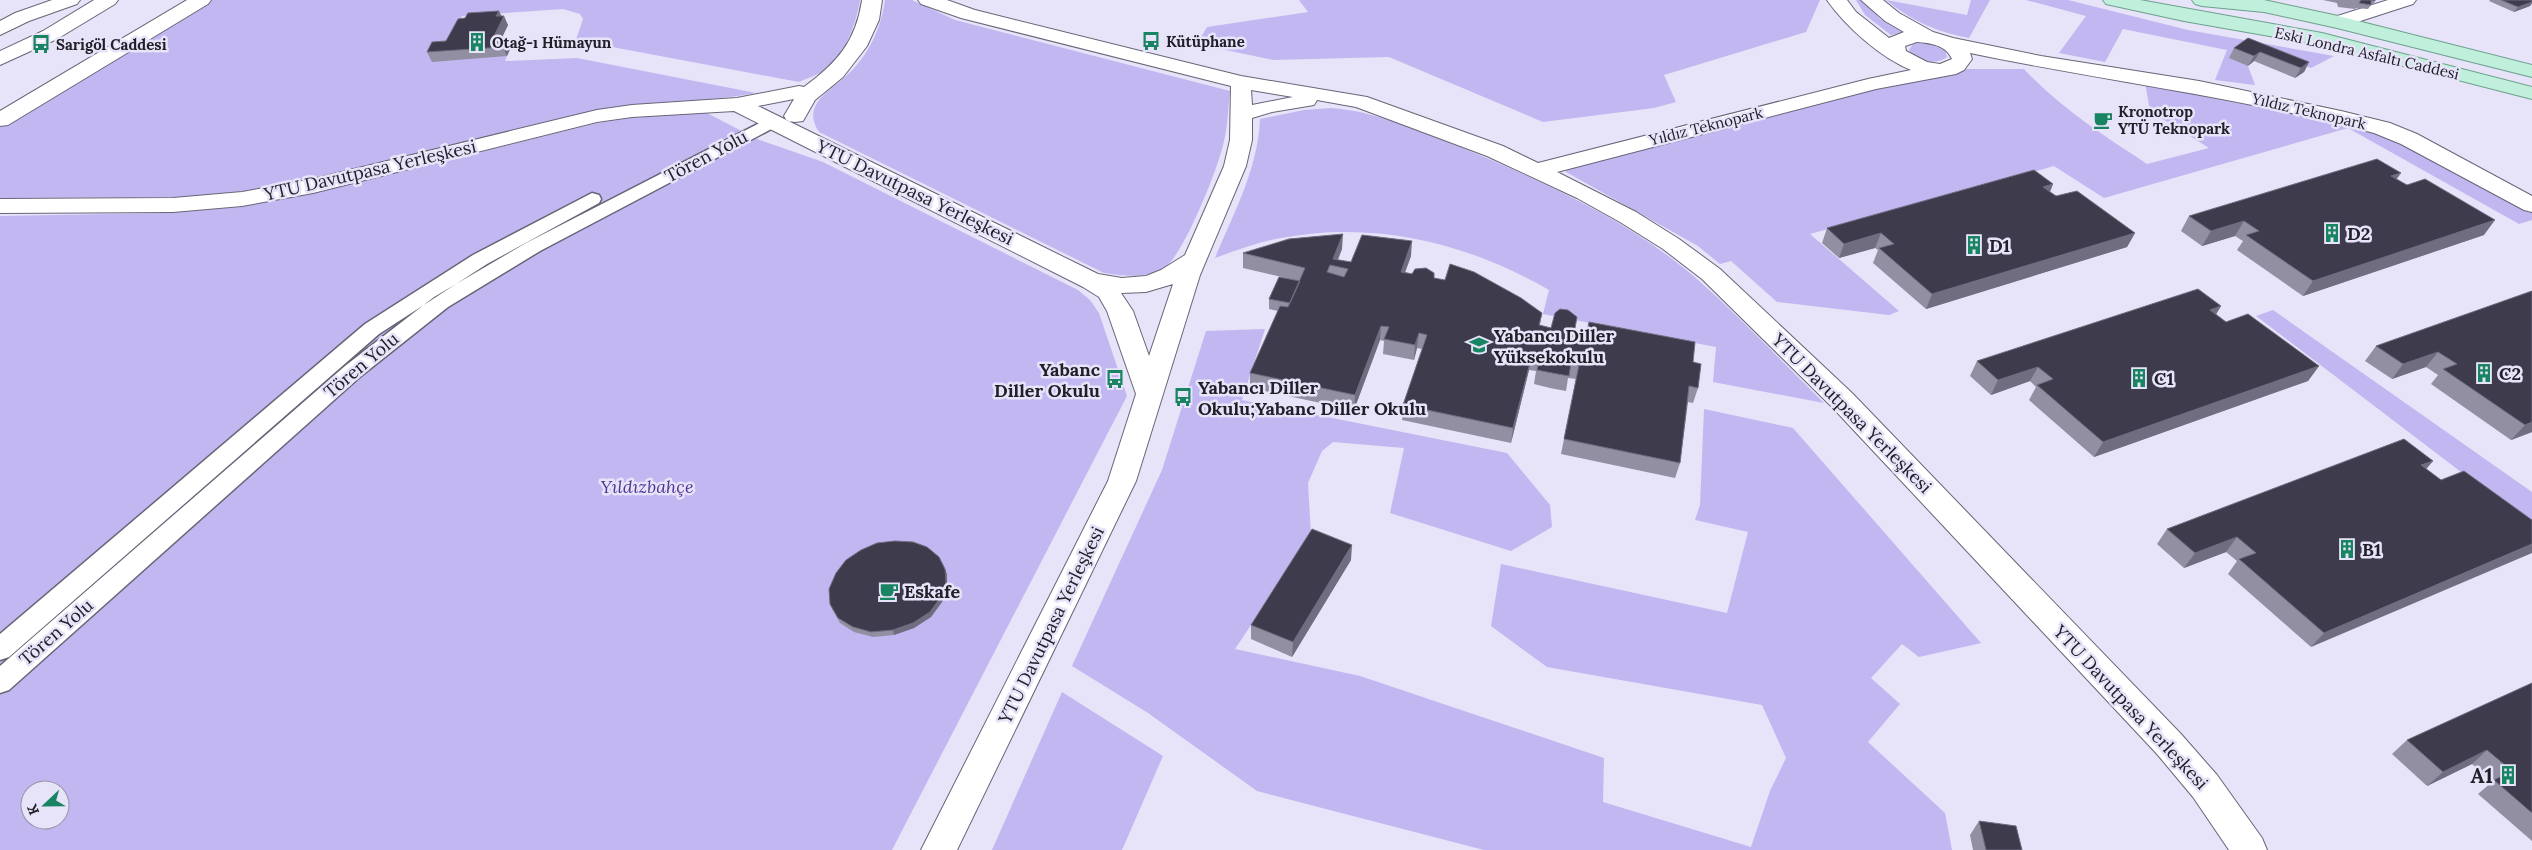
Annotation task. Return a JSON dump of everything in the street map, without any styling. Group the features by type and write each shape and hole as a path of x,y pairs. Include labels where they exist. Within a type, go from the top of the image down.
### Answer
{"main road":[{"name":"Eski Londra Asfaltı Caddesi","path":"2113,0 2189,8 2321,28 2532,83"},
{"path":"2202,0 2257,3 2532,71"},
{"name":"Eski Londra Asfaltı Caddesi","path":"2189,8 2322,39 2532,93"},
{"path":"2189,8 2532,100"}],"street":[{"path":"0,29 22,17 69,0 84,3 87,6 86,13"},
{"path":"6,53 108,0"},
{"path":"0,102 176,0"},
{"path":"0,120 201,0"},
{"path":"805,138 795,117 806,96 836,73 857,46 869,20 872,0"},
{"path":"1837,0 1850,16 1899,56 1922,68 1949,69 1962,59 1956,48 1948,43"},
{"path":"1871,0 1892,16 1927,37"},
{"path":"2338,22 2406,0"},
{"name":"YTU Davutpasa Yerleşkesi","path":"938,2 968,14 1241,82 1360,101 1451,133 1537,170 1628,217 1671,244 1724,286 1842,400 2162,736 2205,786 2249,850"},
{"name":"Yıldız Teknopark","path":"1875,83 1889,75 1899,66 1899,56 1895,43 1900,39 1927,37 2041,62 2199,88 2341,117 2382,128 2409,140 2532,205"},
{"name":"Yıldız Teknopark","path":"1537,170 1875,83 1949,69 2041,62"},
{"name":"YTU Davutpasa Yerleşkesi","path":"939,850 1122,481 1195,259 1235,166 1241,140 1241,82"},
{"name":"YTU Davutpasa Yerleşkesi","path":"0,206 173,205 242,199 313,186 597,116 632,111 737,104 799,92"},
{"name":"YTU Davutpasa Yerleşkesi","path":"1242,114 1270,106 1301,101 1360,101"},
{"name":"YTU Davutpasa Yerleşkesi","path":"737,104 1092,281 1108,292 1120,311 1150,395"},
{"name":"Tören Yolu","path":"0,649 329,364 421,294 518,237 765,117"},
{"name":"Tören Yolu","path":"0,682 353,370 441,302 533,247 765,117"},
{"name":"YTU Davutpasa Yerleşkesi","path":"1092,281 1121,287 1151,284 1174,275 1195,259"}],"green space":[{"path":"210,0 860,0 856,19 838,56 822,72 799,82 591,43 575,43 583,19 580,14 563,9 462,16 448,42 507,56 505,61 577,58 756,93 596,110 313,179 246,191 180,197 0,198 0,124"},
{"path":"885,0 912,0 955,20 1230,91 1227,123 1221,153 1200,209 1172,260 1164,268 1150,274 1127,276 1104,273 819,132 813,114 815,107 824,94 853,69 867,51 877,32"},
{"path":"1299,0 1820,0 1806,32 1664,75 1676,102 1654,108 1543,122 1389,57 1273,60 1197,44 1207,27 1308,12"},
{"path":"1856,0 1863,0 1880,19 1903,32 1891,35 1865,15"},
{"path":"1886,0 1967,15 1971,0 1990,0 1969,38 1925,25 1905,14"},
{"path":"2026,0 2068,0 2188,30 2334,56 2311,68 2254,46 2248,66 2255,85 2215,80 2227,50 2123,29 2105,62 2059,53 2086,16"},
{"path":"1926,43 1945,50 1947,57 1932,62 1926,61 1916,57 1909,50 1913,44"},
{"path":"1960,69 2024,69 2067,109 2147,164 2209,148 2150,111 2145,82 2246,100 2388,136 2532,209 2532,220 2519,224 2348,128 2104,198 2054,166 1810,234 1899,311 1889,315 1777,302 1731,261 1720,264 1698,246 1566,172 1568,165 1921,77"},
{"path":"1331,108 1380,117 1460,147 1553,188 1614,220 1643,238 1697,279 1824,403 1713,382 1716,347 1543,314 1549,290 1486,260 1453,248 1420,240 1386,234 1316,233 1264,242 1215,258 1250,173 1255,155 1260,119 1304,110"},
{"name":"Yıldızbahçe","path":"705,112 757,139 823,162 1078,290 1090,300 1099,313 1127,396 892,850 0,850 0,216 166,213 239,207 313,193 598,123 631,118"},
{"path":"2273,310 2532,492 2532,526 2256,316"},
{"path":"1265,329 1242,400 1507,453 1550,505 1552,527 1511,551 1390,513 1404,448 1333,442 1322,451 1308,483 1311,535 1235,649 1360,676 1604,758 1603,802 1751,847 1770,791 1786,758 1762,705 1547,667 1491,626 1501,564 1727,613 1748,532 1695,520 1700,505 1704,409 1793,428 1981,643 1919,657 1902,644 1871,678 1900,704 1868,742 1945,813 1952,850 1484,850 1257,791 1148,713 1072,666 1162,470 1206,331"},
{"path":"1062,692 1163,756 1122,850 992,850"}],"building":[{"path":"2361,0 2371,0 2371,5 2359,3"},
{"path":"2501,0 2532,0 2532,2 2518,7"},
{"path":"499,11 496,16 504,16 493,38 507,37 503,47 427,52 432,42 446,41 458,19 465,18 468,13"},
{"path":"2248,38 2309,62 2301,68 2260,52 2254,56 2234,48"},
{"name":"D2","path":"2377,159 2401,173 2391,176 2407,185 2425,179 2495,220 2313,281 2246,235 2259,231 2244,221 2211,231 2189,216"},
{"name":"D1","path":"2034,170 2053,184 2043,187 2056,196 2077,191 2135,233 1932,294 1879,248 1894,244 1881,233 1844,244 1827,228"},
{"path":"1343,234 1333,259 1351,262 1362,235 1412,241 1401,272 1412,274 1415,269 1426,268 1434,273 1434,278 1445,280 1450,264 1474,272 1521,298 1542,313 1539,325 1551,328 1555,313 1560,309 1568,310 1577,317 1574,333 1586,336 1589,322 1695,342 1693,362 1701,364 1698,388 1689,386 1680,463 1564,439 1579,365 1571,363 1569,376 1537,370 1540,357 1532,355 1513,428 1403,405 1427,335 1419,333 1415,345 1384,339 1389,327 1381,326 1355,395 1250,373 1280,306 1288,307 1305,268 1243,253 1289,239","holes":["1330,265 1348,269 1344,277 1327,272"]},
{"path":"1279,277 1300,281 1290,303 1269,299"},
{"name":"C1","path":"2198,289 2221,306 2210,310 2226,322 2248,314 2319,366 2103,442 2037,385 2053,379 2038,367 1998,380 1977,361"},
{"name":"C2","path":"2532,291 2532,422 2525,425 2443,369 2457,364 2438,352 2403,364 2376,346"},
{"name":"B1","path":"2404,439 2433,461 2421,465 2441,480 2464,471 2532,520 2532,544 2324,633 2239,559 2256,553 2237,537 2195,553 2167,529"},
{"path":"1312,529 1352,545 1293,642 1251,625"},
{"name":"Eskafe","path":"913,542 927,547 939,557 945,569 946,582 941,597 930,612 913,623 893,630 871,632 853,627 838,618 830,604 829,589 836,573 846,560 861,550 877,543"},
{"name":"A1","path":"2532,683 2532,813 2494,780 2512,771 2487,750 2443,772 2407,740"},
{"path":"1979,821 2016,826 2022,850 1986,850"}],"place":[{"name":"Kütüphane","path":"1151,41"},
{"name":"Otağ-ı Hümayun","path":"477,42"},
{"name":"Sarigöl Caddesi","path":"41,44"},
{"name":"Kronotrop YTÜ Teknopark","path":"2103,120"},
{"name":"D2","path":"2332,233"},
{"name":"D1","path":"1974,245"},
{"name":"Yabancı Diller Yüksekokulu","path":"1479,345"},
{"name":"C2","path":"2484,373"},
{"name":"C1","path":"2139,378"},
{"name":"Yabanc Diller Okulu","path":"1115,379"},
{"name":"Yabancı Diller Okulu;Yabanc Diller Okulu","path":"1183,397"},
{"name":"B1","path":"2347,549"},
{"name":"Eskafe","path":"889,591"},
{"name":"A1","path":"2508,775"}]}
